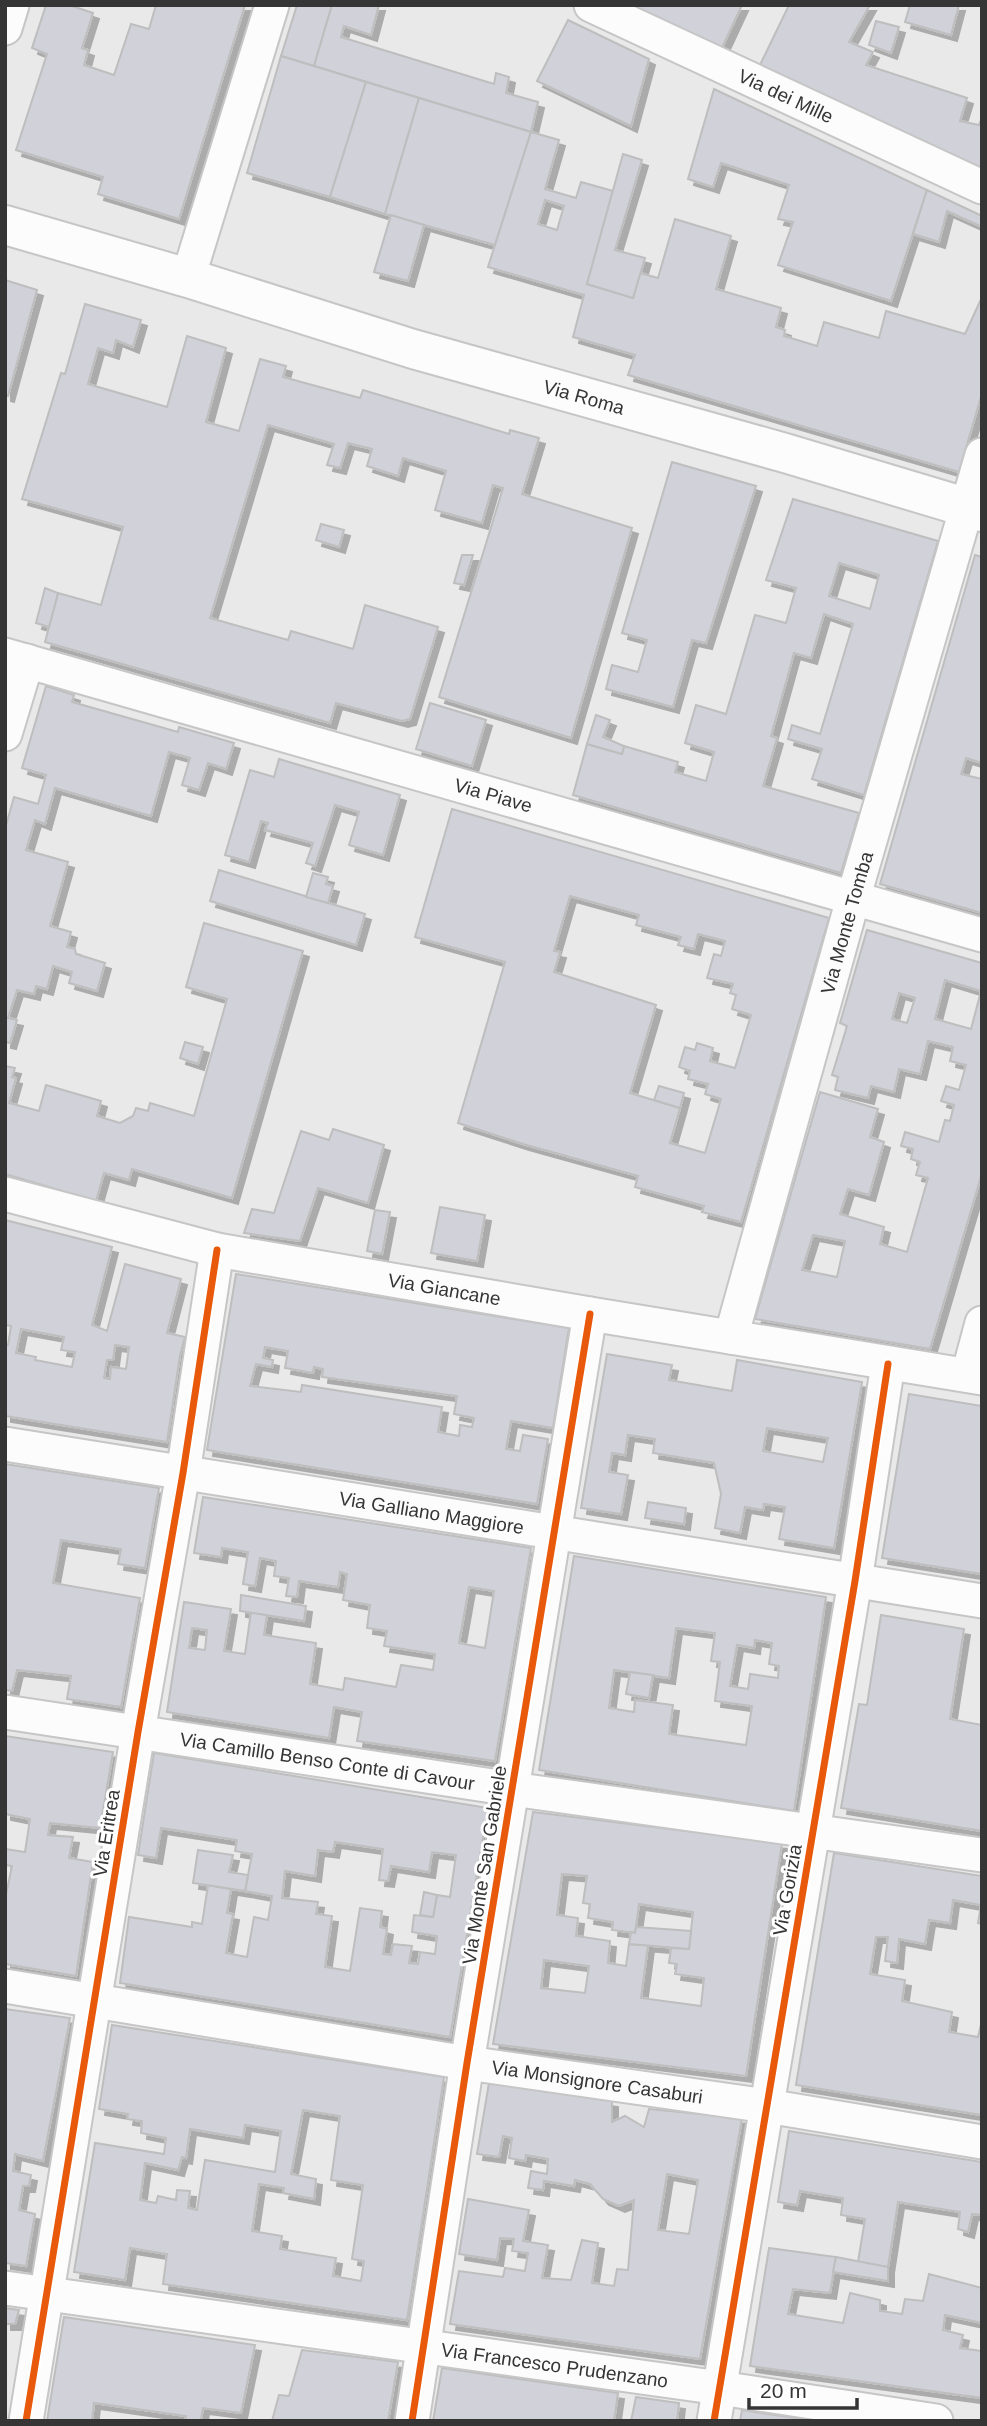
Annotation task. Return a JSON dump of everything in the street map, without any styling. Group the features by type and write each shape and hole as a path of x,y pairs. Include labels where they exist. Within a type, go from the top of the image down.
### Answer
{"street":[{"path":"5,28 12,5"},
{"path":"188,278 272,5"},
{"name":"Via dei Mille","path":"591,5 982,187"},
{"name":"Via Roma","path":"5,225 188,278 413,349 785,453 974,510"},
{"name":"Via Monte Tomba","path":"731,1337 853,899 974,510 982,455"},
{"path":"5,734 16,658"},
{"name":"Via Piave","path":"16,658 982,935"},
{"name":"Via Giancane","path":"5,1194 217,1250 975,1377"},
{"name":"Via Eritrea","path":"26,2421 138,1731 183,1473 217,1250"},
{"name":"Via Monte San Gabriele","path":"412,2421 467,2063 590,1314"},
{"path":"975,1377 982,1323"},
{"name":"Via Gorizia","path":"714,2421 855,1581 888,1364"},
{"name":"Via Galliano Maggiore","path":"5,1444 982,1601"},
{"name":"Via Camillo Benso Conte di Cavour","path":"5,1712 512,1789 982,1855"},
{"name":"Via Monsignore Casaburi","path":"5,1986 467,2063 767,2106 982,2142"},
{"name":"Via Francesco Prudenzano","path":"5,2288 720,2388 936,2421"}],"building":[{"path":"46,5 69,5 93,13 82,48 88,50 84,65 114,75 131,24 149,29 156,5 245,5 179,219 98,194 103,177 16,150 47,54 32,48"},
{"path":"297,5 332,5 314,66 281,56"},
{"path":"332,5 379,5 371,35 344,26 341,37 494,84 496,73 509,77 506,93 538,102 531,132 314,66"},
{"path":"626,5 742,5 721,50"},
{"path":"789,5 870,5 849,42 873,52 866,65 967,98 960,121 979,125 982,117 982,176 759,67"},
{"path":"910,5 959,5 951,35 905,22"},
{"path":"568,20 649,59 631,126 537,81"},
{"path":"876,21 899,27 891,53 869,45"},
{"path":"281,56 366,82 330,197 247,173"},
{"path":"366,82 419,98 385,214 330,197"},
{"path":"714,89 927,190 891,301 778,265 793,222 778,219 789,185 721,163 713,187 688,179"},
{"path":"419,98 531,132 495,245 385,214"},
{"path":"531,132 559,140 545,189 576,198 581,182 613,191 587,284 633,298 640,273 658,278 675,219 731,236 716,289 781,308 776,327 785,330 784,336 817,346 824,322 879,338 886,311 965,334 982,297 982,393 959,472 628,375 635,355 573,337 584,295 488,267","holes":["545,200 564,206 557,230 538,224"]},
{"path":"623,154 642,160 615,250 645,258 633,298 587,284"},
{"path":"927,190 982,216 982,227 947,211 939,242 913,234"},
{"path":"391,215 424,225 408,281 374,272"},
{"path":"5,280 37,290 8,396 5,395"},
{"path":"85,304 141,320 133,347 116,340 113,353 98,348 88,384 167,407 187,336 226,348 206,422 239,431 260,359 286,366 283,377 360,398 363,390 509,434 510,430 539,438 522,494 632,528 571,738 439,697 503,488 493,485 482,523 435,510 446,471 403,458 398,476 367,466 372,449 348,443 340,468 327,465 334,444 268,425 210,618 288,640 291,631 353,649 365,605 438,627 410,719 402,721 336,703 330,723 45,642 58,593 101,605 123,527 22,499 61,373 65,374"},
{"path":"672,462 756,486 706,643 692,640 673,707 606,689 612,665 638,672 647,640 622,633"},
{"path":"793,499 938,541 864,795 812,779 822,749 788,739 792,725 820,734 853,624 824,614 811,658 794,653 771,736 777,738 763,786 859,813 841,873 573,795 587,744 622,754 624,746 678,762 675,772 706,781 714,752 685,743 696,705 726,714 755,615 786,623 796,588 766,580","holes":["839,563 879,575 870,609 829,596"]},
{"path":"321,524 344,530 339,547 316,540"},
{"path":"462,555 473,555 464,585 454,583"},
{"path":"975,555 982,557 982,763 966,758 961,774 982,779 982,913 880,884"},
{"path":"45,588 58,593 49,627 36,623"},
{"path":"46,686 74,695 72,702 178,732 179,727 234,743 226,769 208,763 199,790 182,785 190,758 169,752 151,816 55,788 45,824 35,820 26,850 68,862 50,926 71,932 67,947 75,949 76,954 105,963 97,991 69,983 72,972 53,966 47,989 36,986 34,994 17,990 8,1018 17,1020 10,1043 5,1042 5,829 14,797 38,804 46,775 22,768"},
{"path":"430,703 486,720 472,766 416,749"},
{"path":"596,715 610,720 603,737 624,746 622,754 587,744"},
{"path":"279,759 400,795 383,855 349,845 359,812 335,805 315,866 306,863 313,843 265,830 268,823 261,821 249,862 225,855 250,770 274,777"},
{"path":"452,809 829,918 741,1222 702,1212 704,1206 635,1187 638,1176 458,1123 505,962 415,937","holes":["570,896 639,915 636,925 681,937 678,945 694,949 698,934 725,941 721,956 714,954 707,978 733,984 730,993 736,995 732,1009 751,1015 735,1068 710,1061 713,1048 697,1043 695,1050 685,1047 679,1067 690,1071 688,1079 708,1084 705,1094 721,1099 705,1153 670,1143 680,1108 630,1093 656,1005 554,972 560,952 554,951"]},
{"path":"219,870 365,914 356,945 210,901"},
{"path":"313,873 328,877 326,884 333,886 328,903 306,897"},
{"path":"204,923 303,951 232,1198 132,1169 129,1180 104,1173 96,1201 5,1174 5,1066 15,1068 12,1077 16,1078 9,1103 39,1111 46,1085 101,1101 97,1116 120,1123 133,1116 136,1108 148,1111 150,1103 194,1116 227,999 186,987"},
{"path":"867,930 982,963 982,1173 930,1349 755,1319 820,1092 878,1109 870,1137 884,1142 869,1195 848,1189 840,1214 884,1227 880,1244 907,1252 928,1178 916,1175 920,1162 911,1159 913,1149 901,1146 905,1132 939,1142 945,1120 950,1121 954,1105 941,1101 946,1086 959,1090 966,1065 950,1061 953,1047 928,1041 920,1074 899,1069 894,1092 871,1086 868,1098 835,1090 838,1077 832,1075 847,1026 840,1023","holes":["945,980 981,991 971,1029 935,1019","899,993 915,998 907,1023 892,1019","813,1235 845,1241 837,1277 802,1270"]},
{"path":"185,1042 203,1047 198,1064 180,1058"},
{"path":"659,1086 684,1093 680,1108 654,1100"},
{"path":"333,1129 384,1145 368,1203 318,1188 300,1241 244,1233 252,1209 274,1213 301,1131 329,1140"},
{"path":"440,1207 485,1215 477,1261 431,1253"},
{"path":"375,1210 390,1212 382,1254 367,1251"},
{"path":"5,1220 112,1247 92,1325 107,1331 125,1264 181,1279 167,1333 185,1337 167,1442 5,1416 5,1345 8,1345 11,1326 5,1325","holes":["21,1329 64,1337 61,1350 75,1352 72,1367 35,1360 36,1357 16,1353","115,1345 129,1347 126,1369 111,1367 110,1379 104,1378 107,1360 113,1360"]},
{"path":"236,1274 569,1328 553,1428 511,1421 506,1449 520,1451 523,1435 548,1439 537,1504 207,1450","holes":["265,1347 288,1351 285,1368 313,1373 314,1367 323,1369 322,1377 457,1396 454,1414 474,1418 472,1427 460,1425 459,1436 438,1432 442,1407 302,1385 301,1392 250,1386 256,1364 272,1367 273,1360 263,1358"]},
{"path":"607,1354 672,1365 669,1380 732,1391 737,1360 862,1382 834,1548 779,1539 785,1507 764,1504 763,1510 745,1507 740,1533 715,1528 721,1494 714,1463 653,1453 655,1439 628,1435 625,1455 612,1453 609,1472 628,1475 621,1514 581,1508","holes":["767,1428 828,1438 823,1462 763,1451"]},
{"path":"909,1394 982,1406 982,1574 882,1558"},
{"path":"5,1464 159,1488 145,1568 118,1564 121,1549 61,1540 53,1583 140,1598 121,1707 67,1699 71,1676 17,1670 12,1691 5,1690"},
{"path":"203,1497 531,1548 495,1761 357,1741 362,1712 334,1707 329,1738 167,1712 184,1602 231,1609 224,1651 245,1654 251,1612 267,1615 264,1635 316,1643 310,1684 343,1690 345,1678 396,1687 401,1665 433,1670 435,1654 384,1646 387,1631 367,1628 370,1605 343,1600 347,1574 340,1572 338,1587 299,1581 297,1597 286,1596 289,1578 274,1576 276,1561 260,1558 255,1586 243,1584 248,1552 222,1548 221,1557 194,1553","holes":["469,1587 494,1591 485,1648 459,1643","192,1628 207,1630 205,1650 189,1648"]},
{"path":"648,1502 686,1508 684,1524 645,1518"},
{"path":"574,1556 826,1597 794,1811 539,1770","holes":["676,1628 715,1633 711,1661 720,1662 715,1701 752,1706 746,1745 669,1734 673,1705 635,1700 634,1712 609,1708 614,1670 669,1678","755,1640 772,1643 769,1664 779,1666 778,1678 750,1674 748,1689 730,1686 737,1645 754,1648"]},
{"path":"241,1595 306,1606 304,1621 240,1611"},
{"path":"881,1615 964,1629 950,1719 982,1725 982,1831 841,1808 859,1704 867,1705"},
{"path":"630,1672 653,1675 649,1698 626,1694"},
{"path":"5,1736 113,1752 100,1828 50,1823 48,1835 73,1837 69,1858 93,1862 76,1976 5,1964 5,1899 12,1866 5,1865 5,1849 25,1852 30,1819 5,1814"},
{"path":"154,1753 488,1808 450,2037 120,1983 129,1917 192,1927 192,1922 202,1924 208,1885 231,1889 227,1913 233,1914 226,1953 247,1957 254,1917 268,1920 272,1896 245,1891 252,1854 235,1851 237,1840 161,1828 156,1858 138,1855","holes":["335,1842 383,1849 379,1880 388,1881 391,1866 429,1872 432,1852 456,1855 450,1897 437,1895 433,1917 414,1915 412,1932 437,1936 435,1954 420,1952 418,1964 409,1963 412,1946 393,1944 391,1955 383,1954 387,1929 380,1927 382,1911 360,1908 350,1971 325,1967 332,1916 316,1914 318,1902 282,1898 285,1871 315,1876 318,1850 333,1852"]},
{"path":"533,1812 782,1843 746,2076 493,2044","holes":["562,1874 587,1876 583,1903 590,1904 588,1918 613,1922 612,1930 635,1933 639,1904 693,1912 689,1949 671,1948 669,1963 677,1964 675,1974 704,1978 701,2006 641,1998 648,1945 629,1944 626,1966 608,1963 610,1941 576,1936 578,1918 557,1915","544,1960 589,1966 585,1993 541,1988"]},
{"path":"198,1850 233,1855 229,1872 248,1875 245,1891 193,1883"},
{"path":"834,1853 982,1876 982,1924 978,1923 981,1905 953,1900 950,1923 929,1920 925,1944 899,1939 897,1963 885,1961 888,1937 876,1937 870,1974 905,1980 902,2001 952,2012 949,2032 978,2037 982,2020 982,2115 796,2085"},
{"path":"424,1892 437,1895 433,1917 420,1915"},
{"path":"636,1927 691,1931 689,1949 629,1944 631,1932 635,1933"},
{"path":"5,2009 70,2018 43,2161 15,2154 13,2171 31,2175 29,2186 23,2186 19,2210 35,2214 26,2266 5,2263"},
{"path":"112,2025 444,2077 407,2320 163,2284 167,2254 130,2248 125,2280 74,2272 95,2143 164,2154 166,2138 141,2133 142,2121 127,2119 128,2114 99,2109","holes":["303,2110 340,2116 331,2180 363,2185 352,2259 364,2261 361,2281 333,2276 336,2258 280,2249 282,2236 252,2231 259,2184 284,2188 283,2193 314,2199 316,2179 291,2174","245,2125 281,2131 275,2172 205,2160 197,2210 188,2208 190,2191 177,2190 176,2200 158,2196 156,2203 140,2200 145,2163 178,2170 182,2157 186,2158 190,2129 243,2138"]},
{"path":"489,2083 612,2101 612,2122 625,2116 644,2127 649,2109 742,2118 700,2359 450,2324 459,2271 503,2277 505,2268 525,2271 528,2253 512,2251 514,2239 500,2238 497,2260 459,2254 468,2199 529,2210 523,2241 548,2245 542,2278 571,2280 582,2240 598,2243 592,2283 614,2286 617,2269 628,2270 634,2200 619,2206 603,2199 590,2184 575,2180 574,2186 544,2181 543,2190 528,2188 531,2171 547,2174 548,2159 526,2155 525,2161 509,2158 512,2138 503,2136 499,2157 477,2154","holes":["667,2174 698,2180 689,2234 658,2230"]},
{"path":"789,2131 982,2162 982,2215 972,2214 968,2232 958,2229 960,2212 898,2202 888,2267 858,2262 865,2219 841,2215 843,2198 800,2191 797,2205 778,2202"},
{"path":"769,2248 836,2257 830,2293 793,2289 788,2314 843,2323 850,2293 880,2300 880,2311 902,2314 905,2299 923,2301 929,2274 982,2288 982,2323 945,2315 943,2330 963,2335 960,2348 982,2351 982,2398 750,2366"},
{"path":"836,2257 888,2267 888,2281 833,2272"},
{"path":"5,2308 19,2310 15,2324 5,2324"},
{"path":"64,2317 255,2345 241,2413 203,2408 201,2420 204,2421 185,2421 186,2416 94,2403 92,2421 47,2421"},
{"path":"302,2350 398,2362 388,2421 272,2421 279,2395 289,2396"},
{"path":"442,2368 618,2393 614,2421 433,2421"},
{"path":"636,2397 679,2403 677,2421 631,2421"},
{"path":"742,2410 815,2421 740,2421"}],"cycle path":[{"path":"26,2421 183,1473 217,1250"},
{"path":"412,2421 467,2063 590,1314"},
{"path":"714,2421 855,1581 888,1364"}]}
